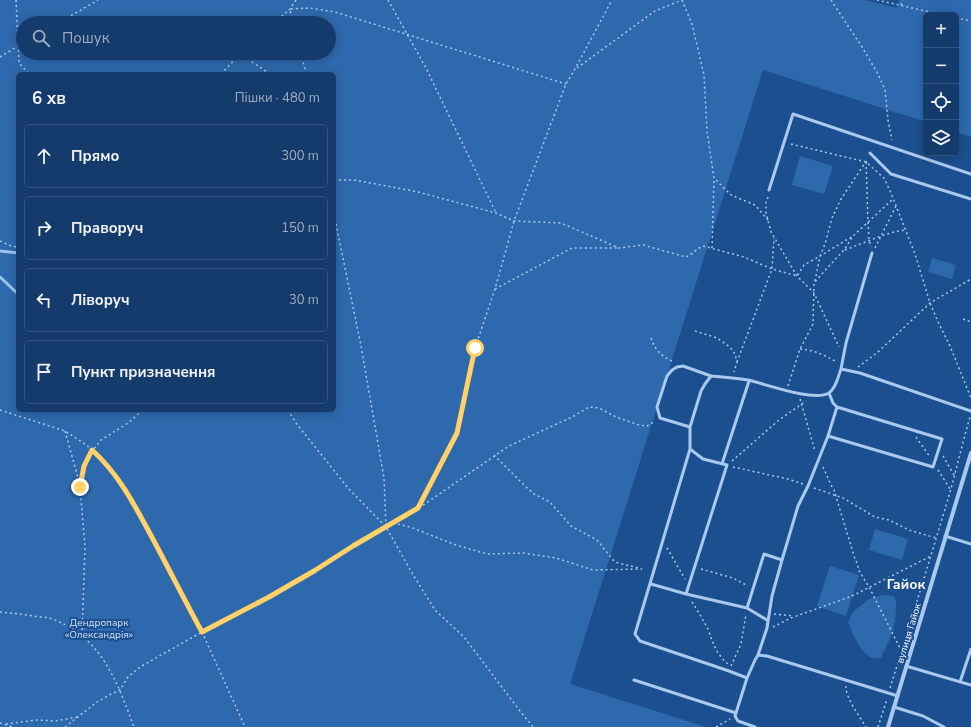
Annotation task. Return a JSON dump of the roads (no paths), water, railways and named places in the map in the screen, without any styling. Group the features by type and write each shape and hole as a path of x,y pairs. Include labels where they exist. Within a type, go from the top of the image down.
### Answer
{"street":[{"name":"вулиця Гайок","path":"888,727 971,453"}],"lane":[{"path":"770,190 793,114 971,174"},
{"path":"870,153 891,174 971,200"},
{"path":"690,427 660,418 657,407 667,376 677,367 683,366 711,376 749,381 813,396 828,393 834,387 842,367 846,343 872,253"},
{"path":"842,367 971,412"},
{"path":"711,376 701,391 690,427 690,449 635,634 640,641 746,678"},
{"path":"722,464 749,381"},
{"path":"828,393 833,403 837,407 942,439 933,467 828,436"},
{"path":"755,727 738,721 736,714 746,678 758,655 767,628 768,613 772,596 798,506 819,459 837,407"},
{"path":"686,594 727,465 703,459 690,449"},
{"path":"965,471 971,473"},
{"path":"945,536 971,544"},
{"path":"747,608 764,554 782,560"},
{"path":"651,584 686,594 747,608 768,620"},
{"path":"960,682 971,648"},
{"path":"758,655 768,656 898,696"},
{"path":"906,666 971,685"},
{"path":"634,680 736,714"},
{"path":"894,707 923,716 944,727"}],"waterway":[{"path":"0,251 16,253"},
{"path":"0,277 16,292"}],"district":[{"name":"Гайок","path":"906,584"}],"park label":[{"name":"Дендропарк «Олександрія»","path":"99,628"}]}
